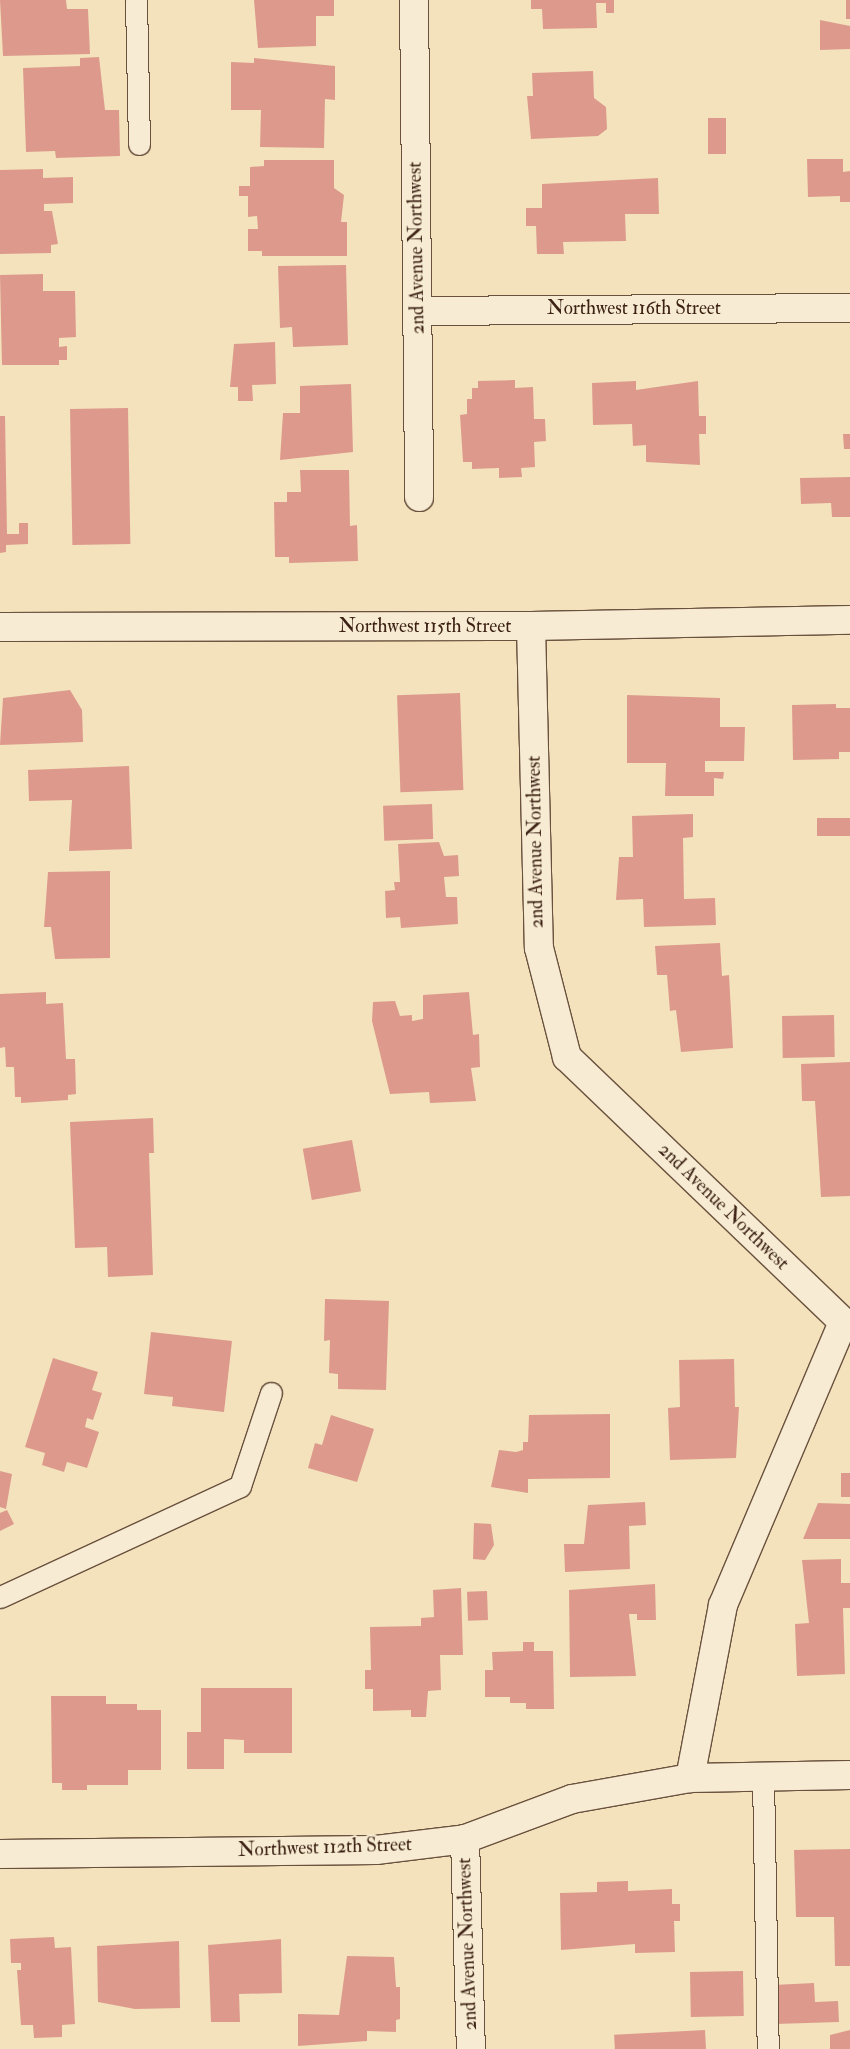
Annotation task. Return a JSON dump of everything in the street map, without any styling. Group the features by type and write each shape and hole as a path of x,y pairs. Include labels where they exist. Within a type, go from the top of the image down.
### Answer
{"street":[{"name":"2nd Avenue Northwest","path":"414,0 419,497"},
{"name":"Northwest 116th Street","path":"418,311 850,308"},
{"name":"Northwest 115th Street","path":"0,628 531,626 850,620"},
{"name":"2nd Avenue Northwest","path":"531,626 539,948 567,1057 847,1322 722,1605 690,1778"},
{"name":"Northwest 112th Street","path":"0,1854 376,1850 465,1839 572,1799 690,1778 850,1775"},
{"name":"2nd Avenue Northwest","path":"465,1839 471,2049"}],"lane":[{"path":"136,0 139,144"},
{"path":"0,1597 99,1555 240,1486 271,1393"},
{"path":"762,1776 768,2049"}],"building":[{"path":"0,0 66,0 67,9 88,9 90,54 3,56"},
{"path":"254,0 334,0 334,16 316,16 316,46 258,48"},
{"path":"531,0 614,0 614,13 606,13 606,3 596,3 597,28 543,29 542,9 531,9"},
{"path":"846,0 850,0 850,19 846,19"},
{"path":"820,20 850,26 850,49 820,50"},
{"path":"99,57 105,110 119,110 120,156 56,158 55,151 26,152 23,68 80,66 80,58"},
{"path":"254,58 335,66 335,100 325,99 324,148 260,147 261,110 231,110 231,62 254,63"},
{"path":"593,71 594,98 606,107 607,129 598,136 531,139 527,96 533,96 532,73"},
{"path":"708,118 726,118 726,154 708,154"},
{"path":"807,159 843,159 843,172 850,171 850,202 840,202 840,196 808,197"},
{"path":"264,160 334,160 334,188 344,195 341,222 347,222 347,256 262,256 262,251 248,251 248,229 258,229 257,216 248,217 248,196 239,196 239,186 250,186 250,167 264,166"},
{"path":"43,169 43,178 73,177 73,203 44,204 44,211 52,211 58,244 51,245 51,253 0,254 0,170"},
{"path":"658,178 659,214 625,214 626,241 563,242 564,254 537,254 536,226 526,226 526,208 542,208 542,184"},
{"path":"346,265 348,345 293,347 292,327 280,328 278,266"},
{"path":"43,274 43,291 75,291 76,337 59,338 59,347 67,346 67,360 59,360 59,365 2,365 0,275"},
{"path":"275,342 276,384 252,385 253,401 238,401 238,387 230,387 234,344"},
{"path":"515,380 515,388 533,387 534,419 545,419 546,441 534,442 535,467 521,468 522,477 499,478 499,468 472,469 472,462 463,462 460,415 467,414 467,399 472,399 472,388 478,388 478,381"},
{"path":"636,381 636,390 698,381 699,416 706,416 706,434 699,434 700,465 646,462 646,445 633,446 632,424 593,425 592,383"},
{"path":"351,384 353,452 280,460 283,413 300,413 300,386"},
{"path":"128,408 130,544 72,545 70,409"},
{"path":"0,416 5,416 7,534 19,534 19,523 28,523 28,544 6,545 6,552 0,553"},
{"path":"843,434 850,434 850,449 844,449"},
{"path":"300,470 349,470 350,526 357,525 358,561 289,563 289,557 275,557 274,502 287,502 287,492 301,492"},
{"path":"850,477 850,517 832,517 831,503 801,504 800,478"},
{"path":"70,690 82,710 83,742 0,745 3,698"},
{"path":"460,693 463,790 400,792 397,695"},
{"path":"627,695 720,698 720,727 745,727 744,761 705,761 705,772 724,772 723,779 714,778 714,796 665,796 666,763 627,763"},
{"path":"836,704 836,708 850,708 850,752 839,752 839,759 793,760 792,705"},
{"path":"129,766 132,849 69,851 72,800 29,801 28,770"},
{"path":"432,804 433,839 384,841 383,806"},
{"path":"693,814 693,837 683,838 684,899 715,898 716,925 644,927 643,899 616,900 619,857 633,857 632,816"},
{"path":"817,818 850,818 850,836 817,836"},
{"path":"439,842 444,856 458,855 459,876 444,877 446,897 457,897 458,924 401,928 400,917 386,918 385,891 395,890 394,882 400,882 398,844"},
{"path":"110,871 110,958 55,959 51,927 44,927 48,872"},
{"path":"720,943 722,976 729,975 733,1048 681,1052 676,1010 670,1011 667,975 657,975 655,946"},
{"path":"46,992 46,1004 63,1003 66,1059 75,1059 76,1094 68,1095 68,1100 21,1103 21,1097 15,1097 14,1067 6,1067 5,1047 0,1048 0,994"},
{"path":"469,992 473,1035 479,1034 480,1067 471,1068 476,1101 430,1103 429,1092 390,1094 372,1021 373,1002 395,1001 400,1016 412,1015 412,1021 423,1019 423,995"},
{"path":"834,1015 835,1057 783,1058 782,1016"},
{"path":"850,1062 850,1196 821,1197 815,1101 802,1101 801,1064"},
{"path":"153,1118 154,1153 149,1153 153,1275 108,1277 107,1247 75,1248 70,1122"},
{"path":"352,1140 361,1191 312,1200 303,1149"},
{"path":"325,1299 389,1301 386,1390 338,1389 338,1374 329,1373 330,1340 324,1341"},
{"path":"151,1332 232,1341 224,1412 172,1406 173,1397 144,1394"},
{"path":"53,1358 98,1372 92,1390 102,1393 93,1420 87,1418 85,1427 99,1432 87,1468 67,1462 64,1472 42,1465 45,1453 25,1447"},
{"path":"734,1359 735,1407 739,1407 736,1458 670,1460 668,1408 680,1407 679,1360"},
{"path":"610,1414 610,1478 528,1479 528,1493 491,1487 499,1450 516,1452 523,1450 523,1442 528,1442 529,1415"},
{"path":"331,1415 374,1429 357,1482 308,1468 315,1443 322,1445"},
{"path":"0,1471 12,1474 6,1509 0,1507"},
{"path":"841,1473 850,1473 850,1497 841,1497"},
{"path":"645,1502 646,1525 629,1526 630,1569 565,1572 564,1544 584,1544 588,1505"},
{"path":"818,1503 850,1504 850,1539 803,1539"},
{"path":"7,1510 14,1524 0,1531 0,1513"},
{"path":"474,1523 491,1524 494,1545 485,1560 473,1559"},
{"path":"841,1559 841,1583 850,1583 850,1608 843,1608 845,1674 797,1676 795,1624 809,1623 802,1560"},
{"path":"655,1584 656,1620 637,1620 637,1614 629,1614 636,1676 570,1677 569,1590"},
{"path":"461,1588 463,1655 440,1655 441,1690 428,1691 426,1717 411,1717 411,1710 373,1711 373,1689 365,1689 365,1670 371,1670 370,1627 421,1626 421,1618 434,1617 433,1590"},
{"path":"487,1591 488,1620 468,1621 467,1592"},
{"path":"523,1642 534,1642 534,1651 553,1651 554,1709 526,1709 526,1703 510,1703 510,1697 485,1697 485,1670 493,1670 492,1652 523,1651"},
{"path":"201,1688 292,1688 292,1753 244,1753 244,1740 224,1739 224,1769 187,1769 187,1732 201,1732"},
{"path":"51,1696 106,1696 106,1704 137,1704 137,1710 161,1710 161,1770 128,1770 128,1785 87,1785 87,1790 62,1790 62,1783 52,1783"},
{"path":"850,1849 850,1966 835,1966 834,1917 796,1917 794,1850"},
{"path":"628,1881 628,1891 672,1889 672,1904 680,1904 680,1921 674,1921 675,1952 635,1953 635,1944 561,1950 560,1893 597,1892 597,1882"},
{"path":"54,1937 55,1948 71,1947 75,2024 62,2025 62,2037 34,2038 33,2025 21,2025 17,1970 21,1970 21,1963 11,1963 10,1939"},
{"path":"281,1939 282,1993 239,1994 240,2022 211,2022 208,1945"},
{"path":"179,1941 180,2008 135,2009 98,2002 97,1946"},
{"path":"347,1956 394,1957 396,1987 400,1987 400,2019 396,2020 396,2032 367,2031 367,2041 298,2046 298,2014 339,2015"},
{"path":"743,1971 744,2016 691,2017 690,1972"},
{"path":"814,1983 815,2002 838,2001 839,2022 775,2024 773,1985"},
{"path":"705,2030 706,2049 615,2049 614,2035"},
{"path":"850,2030 850,2049 830,2049 830,2035"}]}
